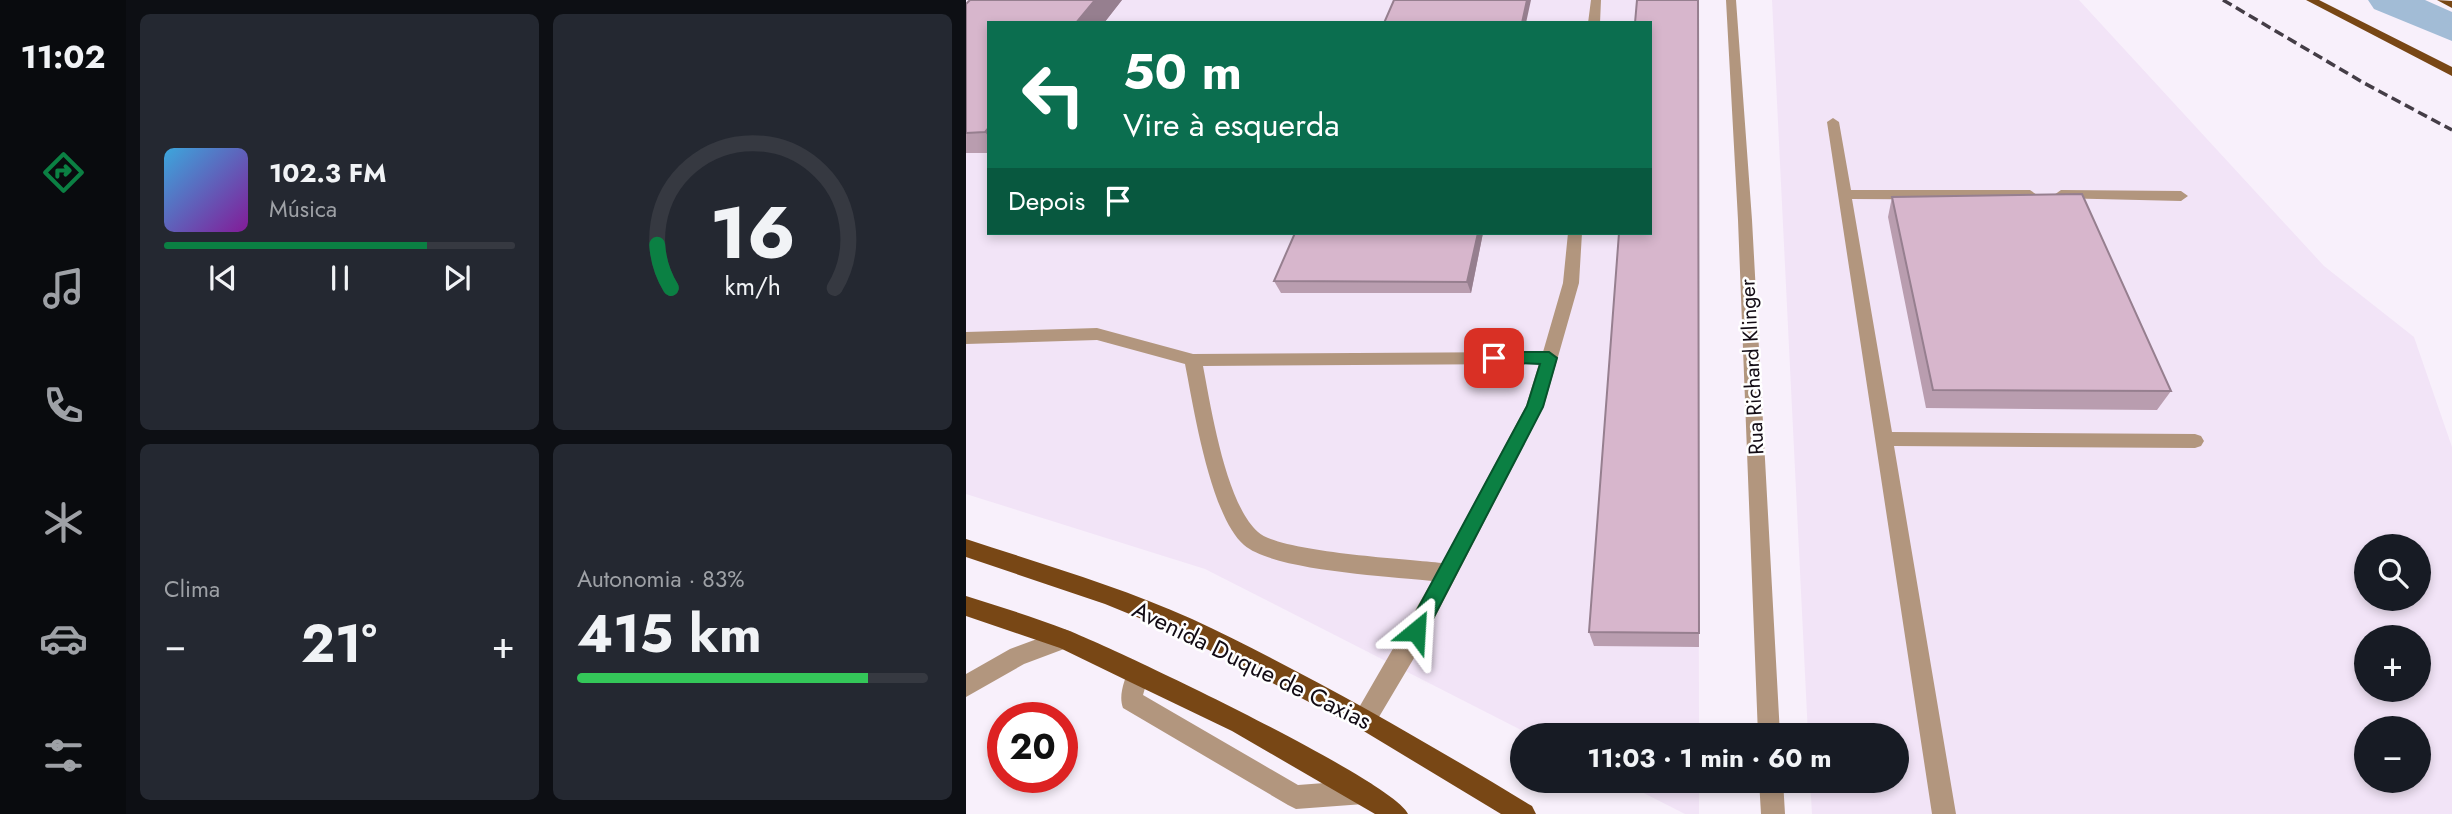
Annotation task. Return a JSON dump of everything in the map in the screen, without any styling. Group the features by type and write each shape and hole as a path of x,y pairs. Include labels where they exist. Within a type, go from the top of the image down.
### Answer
{"main road":[{"path":"2311,0 2452,72"},
{"path":"2442,0 2452,5"},
{"name":"Avenida Duque de Caxias","path":"966,548 1107,595 1183,626 1365,719 1524,814"},
{"path":"966,606 1064,639 1240,723 1364,792 1396,814"}],"street":[{"path":"1594,21 1596,0"},
{"name":"Rua Richard Klinger","path":"1731,0 1745,220 1768,723"},
{"path":"1833,122 1944,814"},
{"path":"1844,194 2181,196"},
{"path":"1365,719 1406,651 1535,407 1571,283 1575,235"},
{"path":"966,338 1097,334 1192,360 1549,358"},
{"path":"1192,360 1227,501 1251,540 1277,551 1445,573"},
{"path":"1883,439 2195,441"},
{"path":"966,686 1018,656 1064,639"},
{"path":"1138,674 1131,699 1296,797 1364,792"},
{"path":"1772,793 1773,814"}],"shaded area":[{"path":"966,0 1698,0 1699,723 1510,724 1205,569 966,494"},
{"path":"1772,0 2079,0 2324,266 2414,337 2452,447 2452,814 1812,814 1811,793 1909,793 1909,723 1807,723"},
{"path":"1644,793 1699,793 1699,814 1685,814"}],"building":[{"path":"970,0 1095,0 1078,21 987,21 985,132 966,133 966,4"},
{"path":"1394,0 1527,0 1522,21 1385,21"},
{"path":"1637,0 1698,0 1699,633 1589,632 1619,235 1652,235 1652,21 1635,21"},
{"path":"2082,194 2171,391 1933,390 1892,197"},
{"path":"1294,235 1478,235 1467,282 1274,281"}],"waterway":[{"path":"2389,0 2452,28"}],"railway":[{"path":"2223,0 2364,83 2452,130"}],"route":[{"path":"1416,631 1535,407 1549,358 1494,358"}]}
